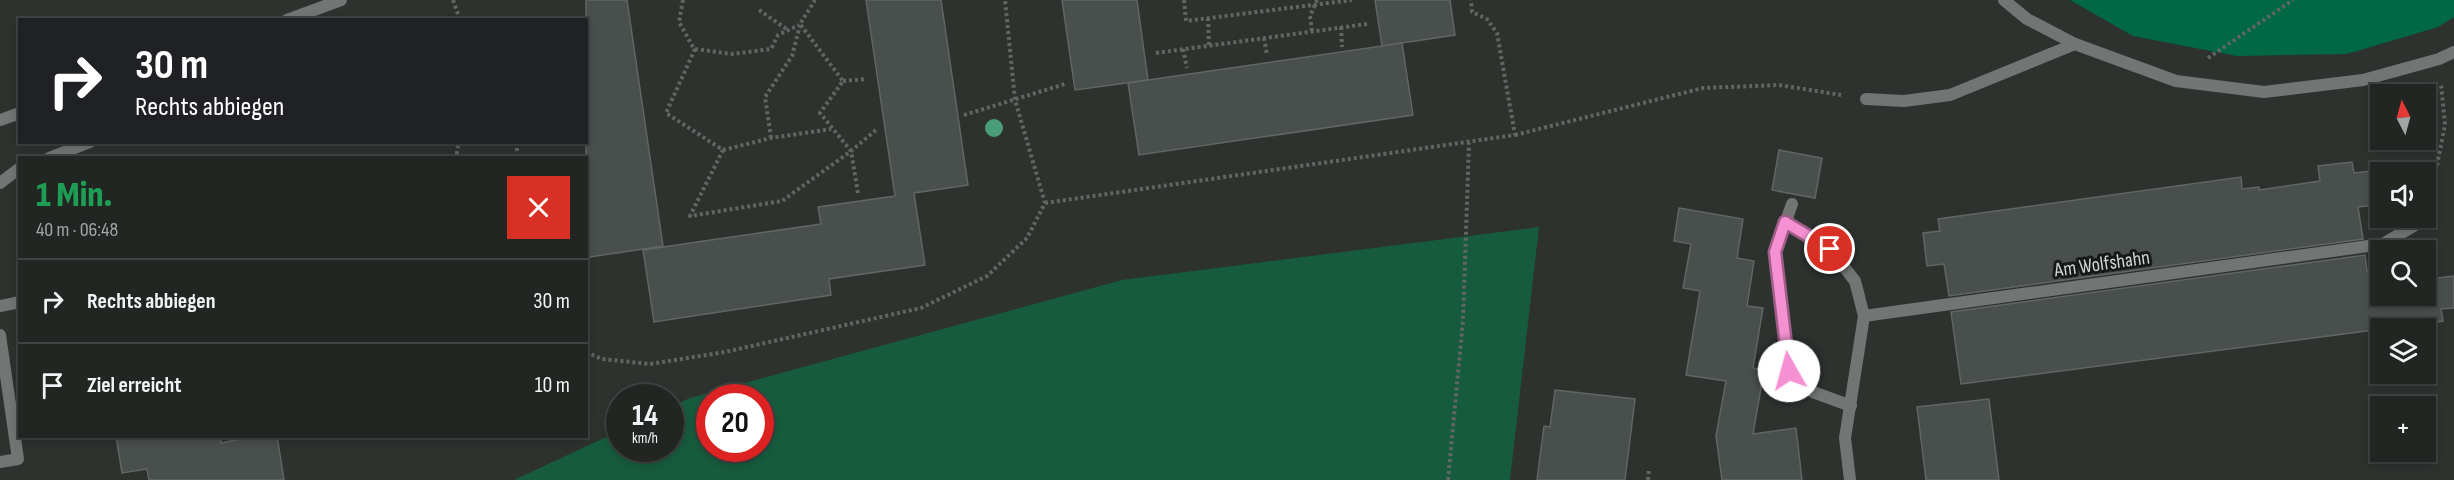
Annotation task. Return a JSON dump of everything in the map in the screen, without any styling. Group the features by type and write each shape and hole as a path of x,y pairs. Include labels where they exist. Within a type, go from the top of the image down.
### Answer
{"street":[{"path":"292,18 341,0"},
{"path":"2004,0 2027,19 2075,44 2176,81 2264,92 2363,80 2439,59 2454,52"},
{"path":"1866,99 1905,102 1950,95 2075,44"},
{"path":"0,120 18,115"},
{"path":"54,156 85,144"},
{"path":"0,183 18,170"},
{"path":"1792,204 1775,252 1789,371 1813,392 1851,406"},
{"path":"1785,222 1830,249 1855,281 1864,316 1845,438 1850,480"},
{"name":"Am Wolfshahn","path":"1864,316 2383,244 2410,228"},
{"path":"0,306 18,302"},
{"path":"0,335 3,369 18,459 0,462"}],"path":[{"path":"453,0 459,18"},
{"path":"683,0 679,22 694,49"},
{"path":"771,138 765,97 792,56 800,24 815,0"},
{"path":"588,353 602,359 650,364 725,352 921,308 987,276 1027,238 1045,203 1015,100 1005,0"},
{"path":"1185,0 1186,21 1317,2 1352,0"},
{"path":"1471,0 1472,12 1487,19 1497,33 1515,135"},
{"path":"2176,81 2293,0"},
{"path":"1312,31 1310,16 1317,2"},
{"path":"759,10 788,30"},
{"path":"1208,18 1209,45"},
{"path":"694,49 732,54 771,49 778,35 800,24"},
{"path":"800,24 843,81"},
{"path":"1155,53 1367,24"},
{"path":"1341,27 1342,46"},
{"path":"1264,38 1267,55"},
{"path":"694,49 666,113 723,150 771,138 831,129"},
{"path":"1183,49 1186,68"},
{"path":"2436,171 2445,124 2439,59"},
{"path":"843,81 866,80"},
{"path":"843,81 820,113 851,151 858,193"},
{"path":"964,115 1065,84"},
{"path":"1045,203 1515,135 1703,88 1779,85 1866,99"},
{"path":"723,150 690,216 782,201 876,130"},
{"path":"1448,480 1463,321 1469,143"},
{"path":"1648,480 1649,468"}],"green space":[{"path":"2070,0 2454,0 2454,17 2438,27 2347,54 2237,56 2133,36"},
{"path":"1539,227 1510,480 514,480 606,437 606,462 684,462 684,401 696,396 696,462 774,462 774,384 741,384 1122,280"}],"building":[{"path":"586,0 627,0 663,246 590,257 588,156 586,156 586,144 588,144 588,18 586,18"},
{"path":"866,0 941,0 968,185 914,193 925,265 829,279 831,295 654,322 643,250 821,224 818,207 895,196"},
{"path":"1062,0 1137,0 1148,80 1075,90"},
{"path":"1375,0 1450,0 1455,35 1382,46"},
{"path":"1402,43 1413,115 1139,155 1128,83"},
{"path":"1779,150 1822,158 1815,198 1772,190"},
{"path":"2352,162 2354,173 2370,171 2370,206 2358,207 2363,239 1949,296 1944,264 1927,266 1923,233 1940,231 1938,219 2241,177 2242,189 2259,187 2259,190 2320,181 2318,166"},
{"path":"1679,208 1743,219 1737,258 1754,261 1747,306 1763,308 1753,368 1764,370 1753,434 1796,428 1802,480 1722,480 1716,436 1726,381 1686,375 1700,291 1683,288 1691,244 1674,241"},
{"path":"2365,255 2367,271 2370,271 2370,306 2436,306 2436,270 2437,278 2454,276 2454,308 2441,309 2443,321 2436,322 2436,318 2370,318 2370,331 1961,384 1951,312"},
{"path":"1555,390 1635,399 1625,480 1537,480 1544,426 1550,427"},
{"path":"1989,399 1999,480 1926,480 1917,407"},
{"path":"116,438 220,438 221,443 246,438 277,438 284,480 149,480 147,469 122,473"}],"route":[{"path":"1789,371 1775,252 1785,222 1830,249"}]}
